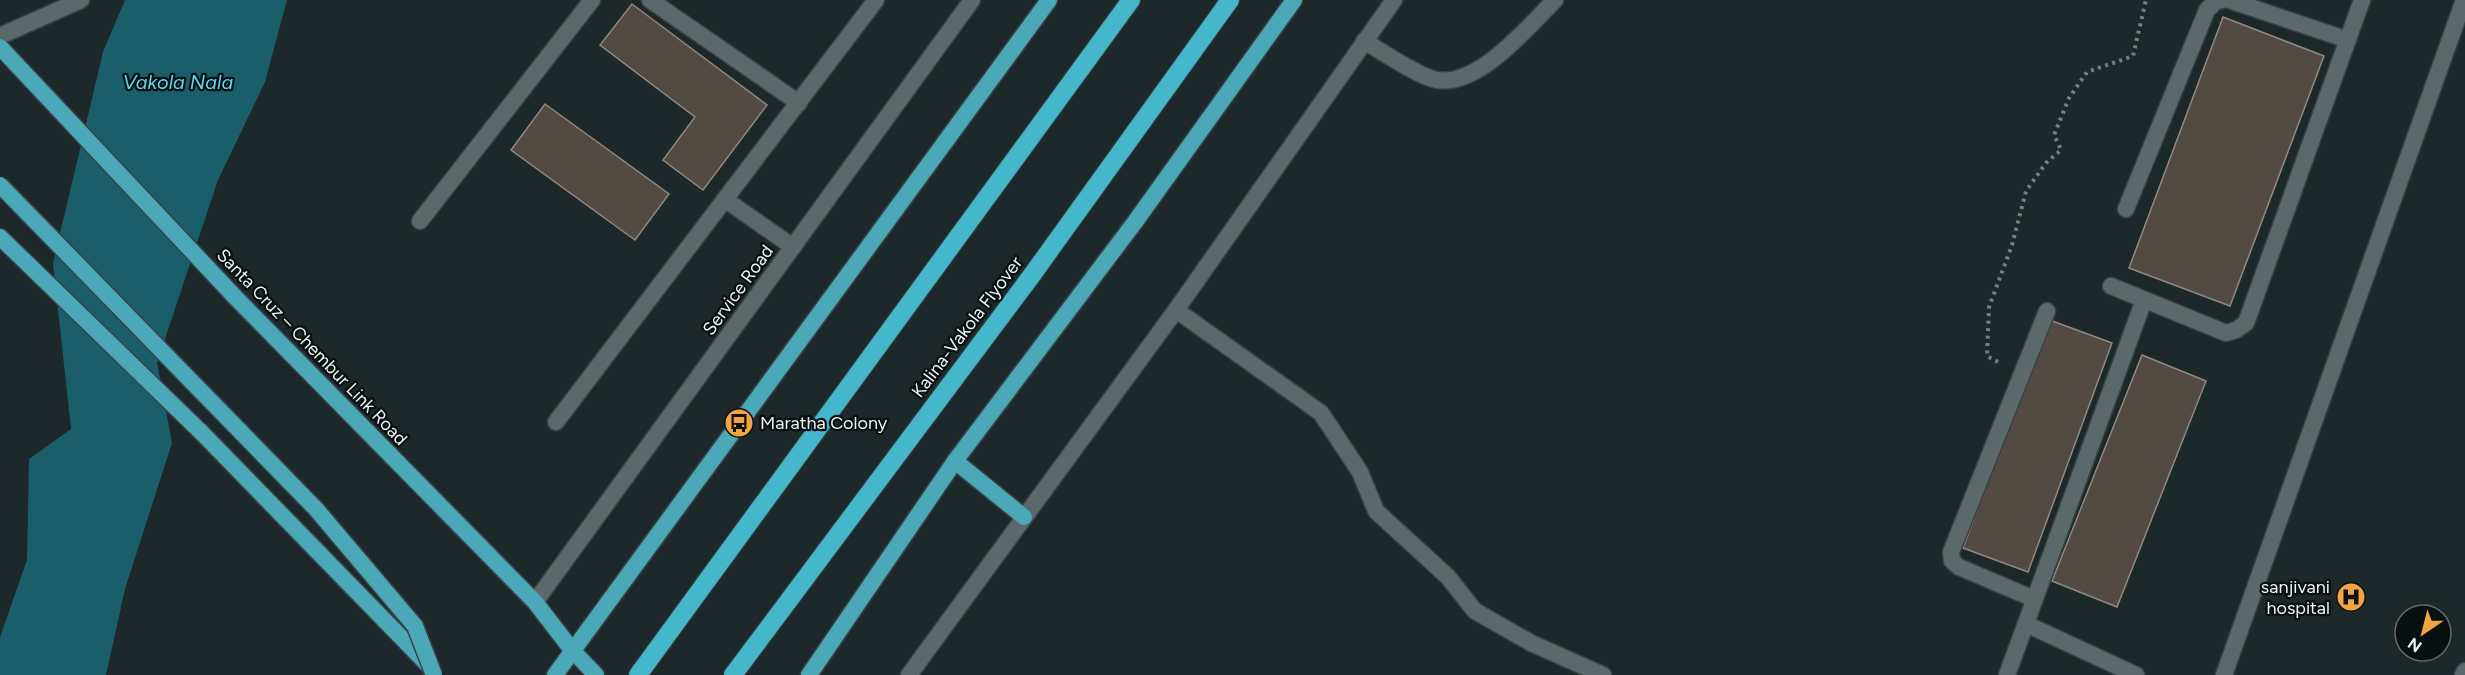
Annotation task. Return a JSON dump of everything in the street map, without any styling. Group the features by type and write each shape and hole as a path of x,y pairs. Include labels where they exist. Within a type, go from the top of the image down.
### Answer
{"highway":[{"path":"555,675 1049,0"},
{"path":"638,675 1131,0"},
{"name":"Kalina-Vakola Flyover","path":"733,675 1032,275 1230,0"},
{"path":"809,675 955,461 1129,230 1294,0"},
{"name":"Santa Cruz – Chembur Link Road","path":"0,46 236,298 535,602 572,650 596,675"},
{"path":"0,185 316,509 415,626 436,675"},
{"path":"0,237 202,433 436,675"},
{"path":"955,461 1024,517"}],"street":[{"path":"0,36 81,0"},
{"path":"420,222 592,0"},
{"path":"650,0 799,103"},
{"path":"556,422 876,0"},
{"name":"Service Road","path":"535,602 972,0"},
{"path":"909,675 1176,310 1394,0"},
{"path":"1364,41 1394,60 1436,80 1459,80 1503,52 1555,0"},
{"path":"2126,209 2207,10 2216,1 2223,0"},
{"path":"2229,0 2348,40"},
{"path":"2111,286 2226,333 2246,323 2362,0"},
{"path":"2224,675 2464,0"},
{"path":"726,200 793,247"},
{"path":"2007,675 2144,300"},
{"path":"1176,310 1321,412 1360,472 1376,511 1448,577 1475,611 1531,643 1603,675"},
{"path":"2034,599 1959,567 1952,561 1951,552 2047,311"},
{"path":"2026,624 2136,675"}],"path":[{"path":"2002,365 1988,356 1989,307 2012,245 2026,191 2046,163 2061,150 2054,135 2068,98 2087,72 2133,56 2146,0"}],"water":[{"name":"Vakola Nala","path":"125,0 287,0 265,82 218,180 157,363 172,443 125,589 106,675 0,675 0,637 27,560 29,459 71,429 53,263 103,52"}],"building":[{"path":"632,4 767,105 703,190 663,160 695,117 600,45"},
{"path":"2223,17 2324,56 2230,306 2129,268"},
{"path":"545,104 669,194 635,240 511,150"},
{"path":"2047,319 2112,343 2028,572 1963,548"},
{"path":"2142,355 2206,381 2117,607 2052,581"}],"place":[{"name":"Maratha Colony","path":"739,423"},
{"name":"sanjivani hospital","path":"2351,597"}]}
